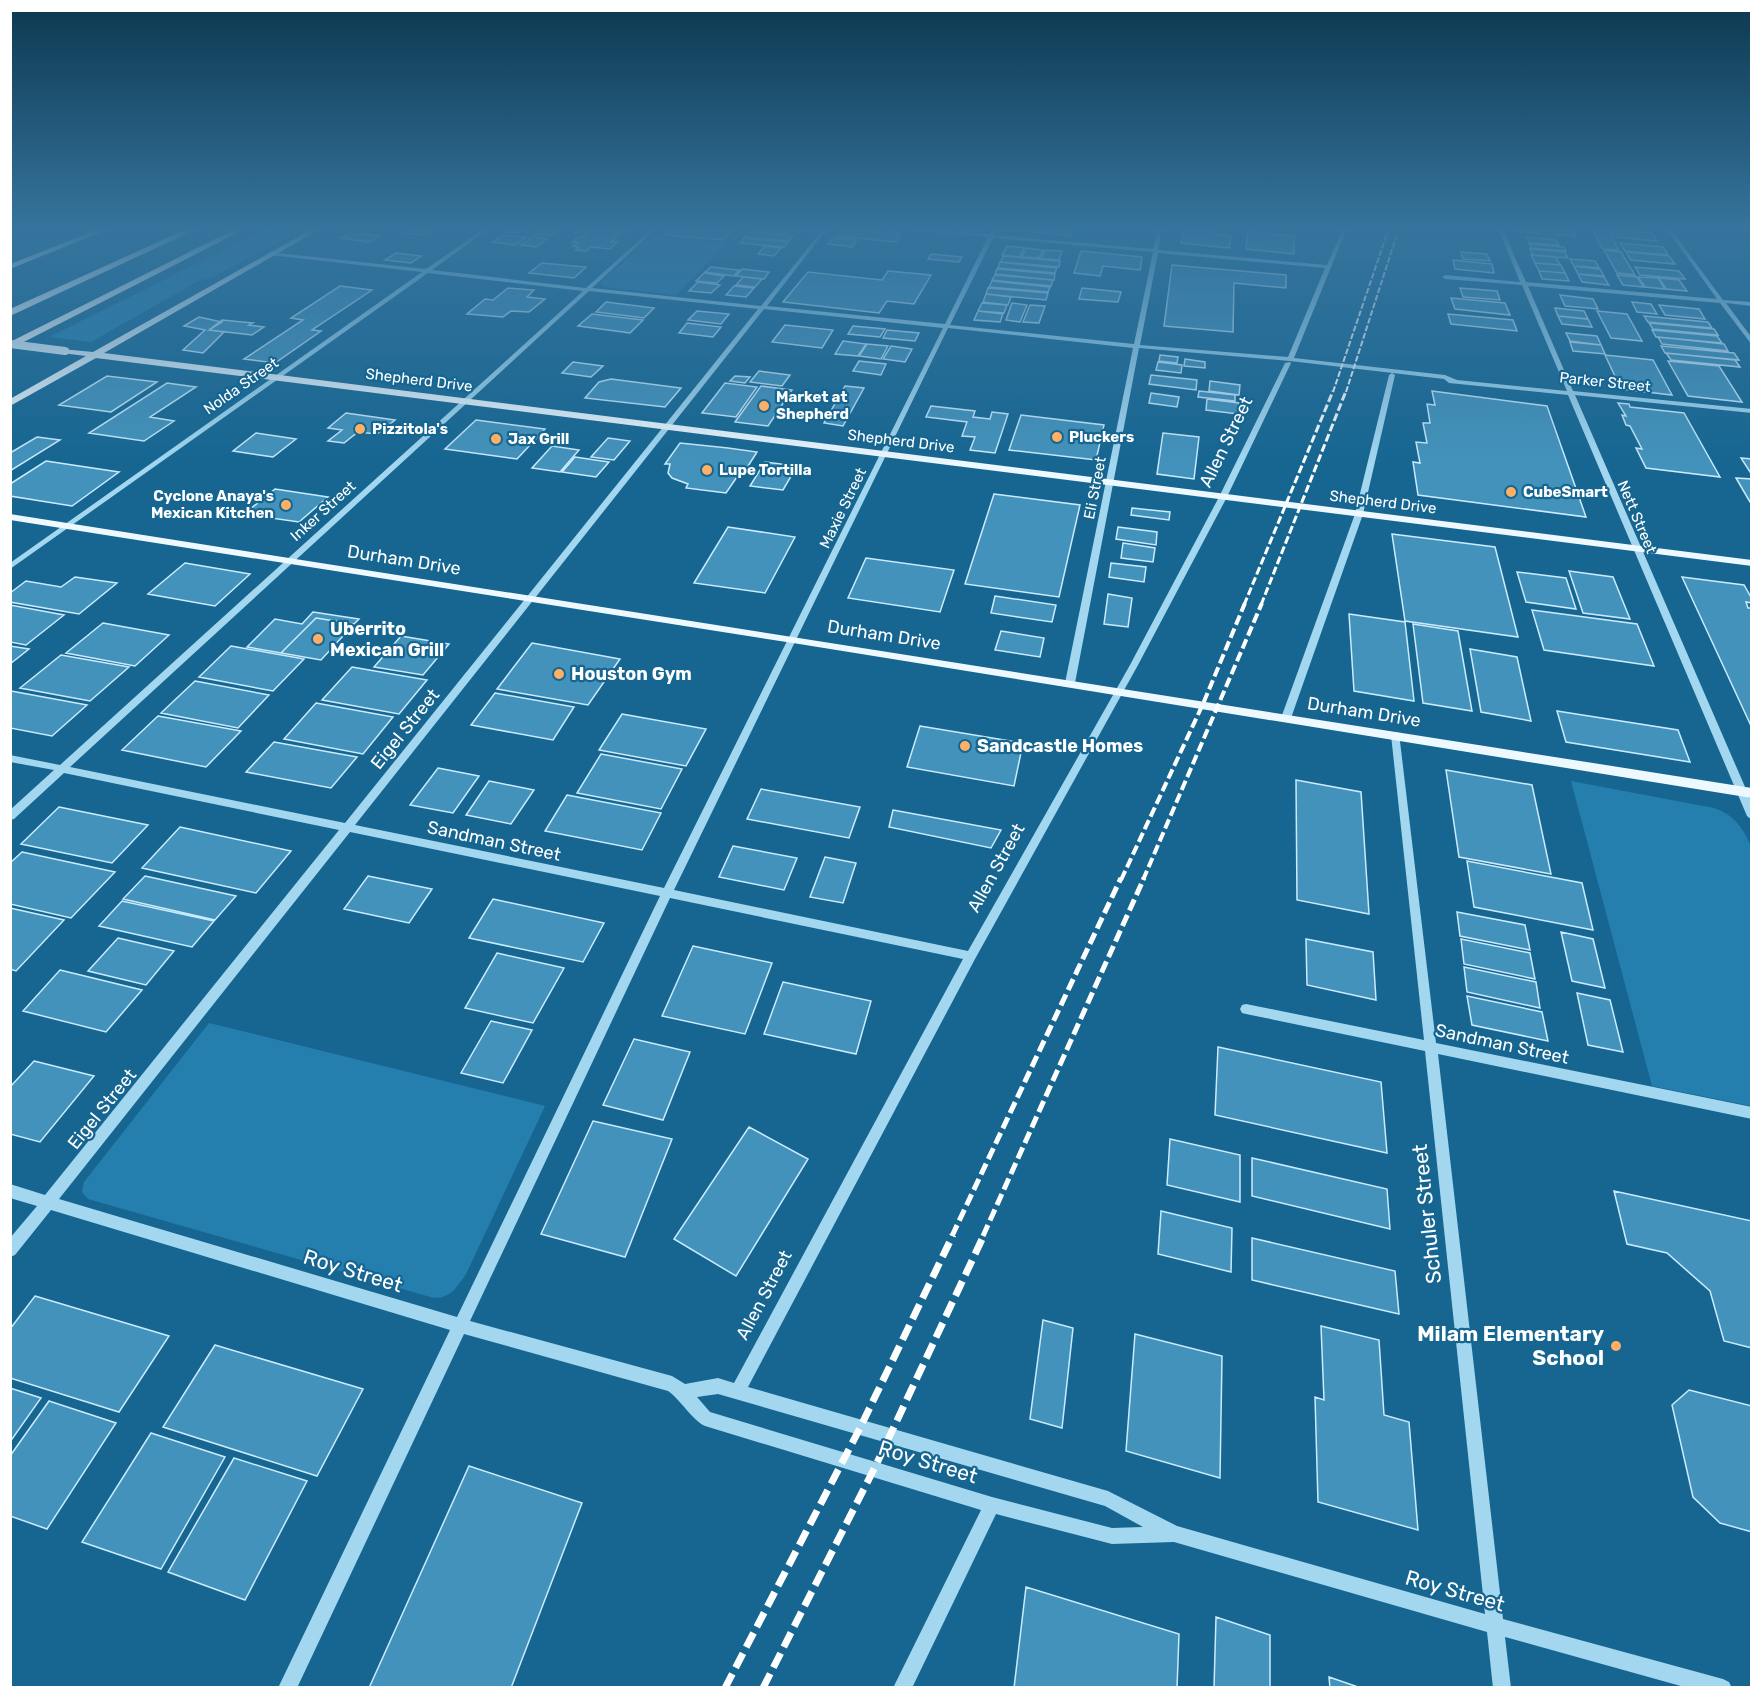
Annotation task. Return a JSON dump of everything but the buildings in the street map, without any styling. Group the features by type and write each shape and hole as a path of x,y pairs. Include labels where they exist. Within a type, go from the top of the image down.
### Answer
{"highway":[{"path":"10,345 85,307"}],"main road":[{"path":"10,403 176,307"},
{"name":"Shepherd Drive","path":"10,345 1752,563"},
{"name":"Durham Drive","path":"10,517 793,639 1746,792"}],"street":[{"name":"Nolda Street","path":"10,567 375,307"},
{"name":"Inker Street","path":"10,816 568,307"},
{"name":"Eigel Street","path":"10,1250 762,307"},
{"name":"Parker Street","path":"764,307 1445,377 1455,381"},
{"name":"Maxie Street","path":"287,1688 666,895 955,307"},
{"name":"Eli Street","path":"1070,683 1144,307"},
{"name":"Allen Street","path":"737,1392 971,956 1119,692 1223,497 1289,361 1312,307"},
{"name":"Nett Street","path":"1534,307 1636,548 1746,792 1752,816"},
{"path":"1727,307 1752,343"},
{"name":"Parker Street","path":"1289,361 1392,375 1752,411"},
{"path":"1287,718 1359,514 1392,375"},
{"name":"Schuler Street","path":"1396,735 1502,1688"},
{"name":"Sandman Street","path":"10,758 666,895 971,956"},
{"name":"Sandman Street","path":"1246,1009 1752,1113"},
{"name":"Roy Street","path":"10,1191 461,1326 672,1384 683,1392 705,1418 992,1505 1113,1536 1174,1534"},
{"name":"Roy Street","path":"683,1392 718,1386 1108,1499 1174,1534 1495,1626 1724,1688"},
{"path":"902,1688 992,1505"}],"shaded area":[{"path":"109,307 152,307 91,342 49,337"},
{"path":"1571,781 1714,808 1733,819 1745,835 1752,849 1751,1106 1652,1086"},
{"path":"209,1023 545,1106 466,1274 453,1291 440,1298 434,1298 88,1199 82,1192 84,1182"}],"railway":[{"path":"1333,392 1362,307"},
{"path":"1346,392 1373,307"},
{"path":"1244,605 1333,391"},
{"path":"1261,605 1346,391"},
{"path":"1121,880 1203,704 1245,603"},
{"path":"1143,880 1262,603"},
{"path":"952,1236 1121,878"},
{"path":"983,1236 1144,878"},
{"path":"725,1688 860,1428 953,1235"},
{"path":"763,1688 877,1463 984,1235"}],"place":[{"name":"Market at Shepherd","path":"764,406"},
{"name":"Pizzitola's","path":"360,429"},
{"name":"Pluckers","path":"1057,437"},
{"name":"Jax Grill","path":"496,439"},
{"name":"Lupe Tortilla","path":"707,470"},
{"name":"CubeSmart","path":"1511,492"},
{"name":"Cyclone Anaya's Mexican Kitchen","path":"286,505"},
{"name":"Uberrito Mexican Grill","path":"318,639"},
{"name":"Houston Gym","path":"559,674"},
{"name":"Sandcastle Homes","path":"965,746"},
{"name":"Milam Elementary School","path":"1616,1346"}]}
